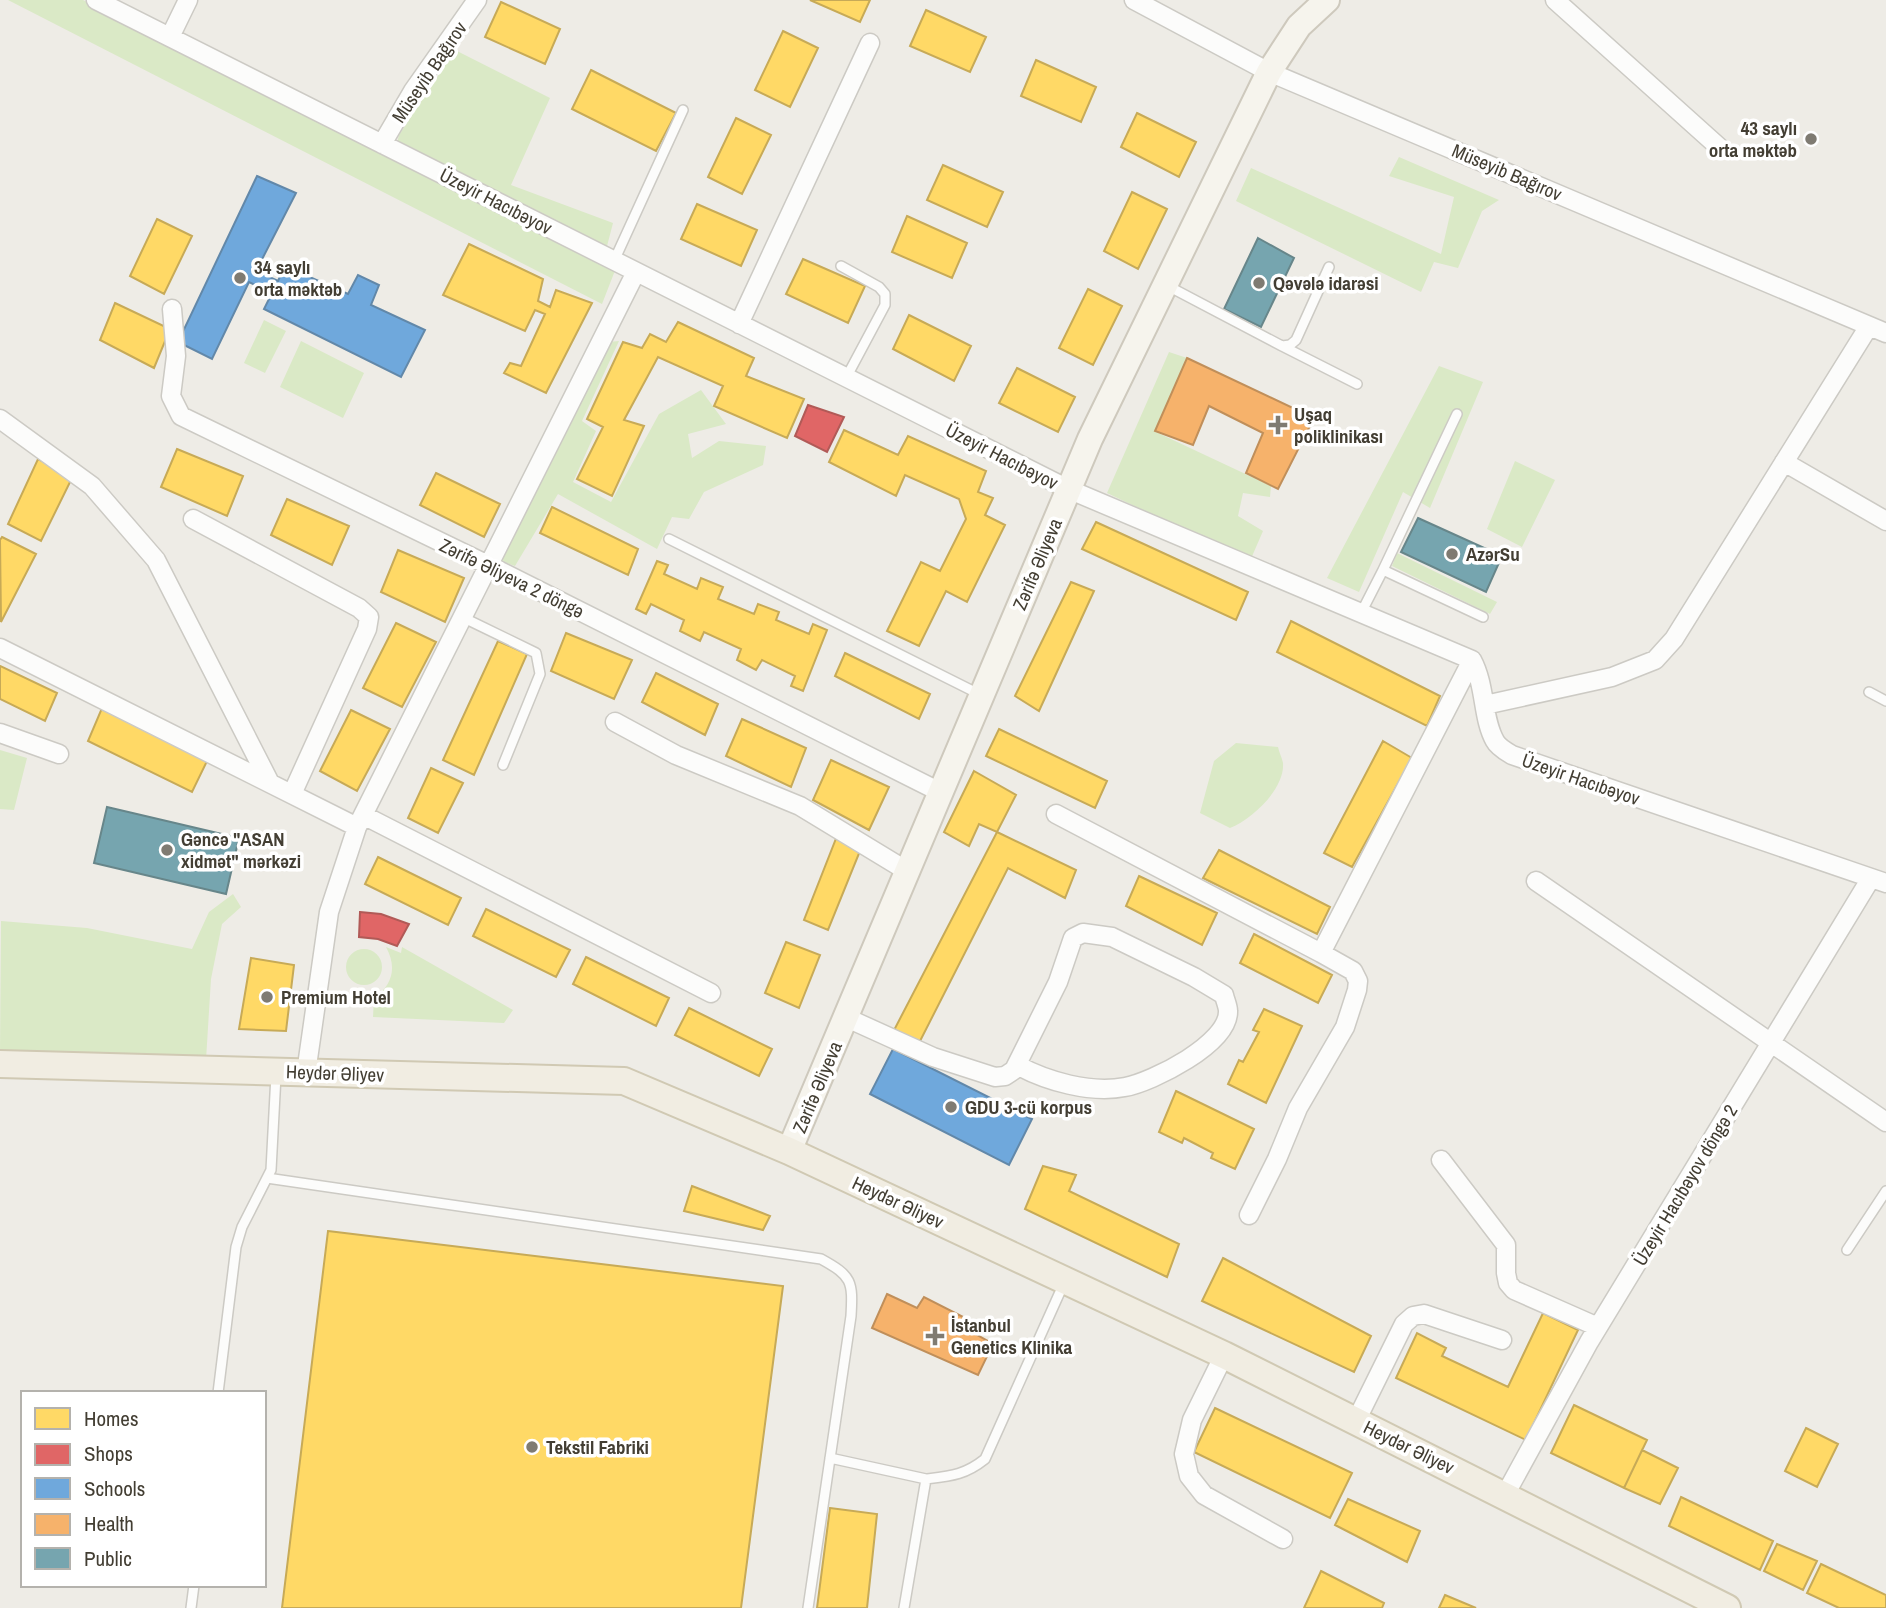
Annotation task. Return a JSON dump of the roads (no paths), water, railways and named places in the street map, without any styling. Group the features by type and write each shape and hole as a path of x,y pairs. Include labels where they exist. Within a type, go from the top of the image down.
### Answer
{"main road":[{"name":"Heydər Əliyev","path":"0,1064 624,1081 789,1151 1224,1355 1727,1608"}],"street":[{"name":"Üzeyir Hacıbəyov","path":"96,0 1068,489 1472,660 1483,686 1495,743 1513,755 1879,881"},
{"path":"170,37 188,0"},
{"name":"Müseyib Bağırov","path":"382,144 413,91 477,0"},
{"name":"Müseyib Bağırov","path":"1134,0 1269,72 1878,329"},
{"name":"Zərifə Əliyeva","path":"789,1151 1090,439 1269,72 1299,26 1327,0"},
{"path":"1555,0 1721,149"},
{"path":"739,324 870,43"},
{"path":"306,1073 329,912 360,821 636,272"},
{"name":"Zərifə Əliyeva 2 döngə","path":"172,309 176,356 171,396 181,416 488,565 940,792"},
{"path":"1485,705 1612,677 1655,660 1674,639 1784,462 1878,329"},
{"path":"2,425 92,486 156,560 270,783"},
{"path":"1784,462 1886,521"},
{"path":"193,519 359,608 369,617 367,629 292,794"},
{"path":"0,648 292,794 360,821 711,993"},
{"path":"1321,953 1472,660"},
{"path":"615,722 676,755 800,806 906,871"},
{"path":"0,733 60,754"},
{"path":"1056,814 1321,953 1353,971 1358,981 1345,1027 1298,1108 1277,1159 1249,1214"},
{"path":"1536,881 1886,1122"},
{"name":"Üzeyir Hacıbəyov döngə 2","path":"1505,1495 1598,1327 1772,1041 1879,881"},
{"path":"847,1018 933,1057 995,1077 1005,1076 1017,1065 1058,982 1073,938 1083,933 1112,937 1194,977 1224,995 1228,1013 1224,1023 1205,1047 1178,1066 1125,1087 1100,1088 1068,1084 1038,1076 1017,1065"},
{"path":"1441,1160 1506,1245 1506,1273 1508,1283 1514,1290 1598,1327"},
{"path":"1356,1421 1404,1324 1413,1316 1424,1314 1502,1340"},
{"path":"1224,1355 1192,1420 1184,1454 1189,1476 1204,1495 1283,1539"}],"lane":[{"path":"614,261 683,110"},
{"path":"841,266 878,287 885,294 885,305 846,378"},
{"path":"1282,346 1290,345 1296,340 1329,267"},
{"path":"1165,285 1357,384"},
{"path":"1361,613 1457,414"},
{"path":"669,539 981,695"},
{"path":"1383,570 1483,617"},
{"path":"462,618 536,653 540,674 503,765"},
{"path":"1869,692 1886,701"},
{"path":"218,1391 236,1247 242,1227 271,1170 274,1153 276,1072"},
{"path":"267,1178 821,1259 844,1271 852,1293 808,1608"},
{"path":"1847,1250 1886,1191"},
{"path":"830,1458 926,1479 972,1470 985,1459 1065,1281"},
{"path":"904,1608 926,1479"},
{"path":"191,1608 194,1587"}],"place":[{"name":"43 saylı orta məktəb","path":"1811,139"},
{"name":"34 saylı orta məktəb","path":"240,278"},
{"name":"Qəvələ idarəsi","path":"1259,283"},
{"name":"Uşaq poliklinikası","path":"1278,425"},
{"name":"AzərSu","path":"1452,554"},
{"name":"Gəncə \"ASAN xidmət\" mərkəzi","path":"167,850"},
{"name":"Premium Hotel","path":"267,997"},
{"name":"GDU 3-cü korpus","path":"951,1107"},
{"name":"İstanbul Genetics Klinika","path":"935,1336"},
{"name":"Tekstil Fabriki","path":"532,1447"}]}
